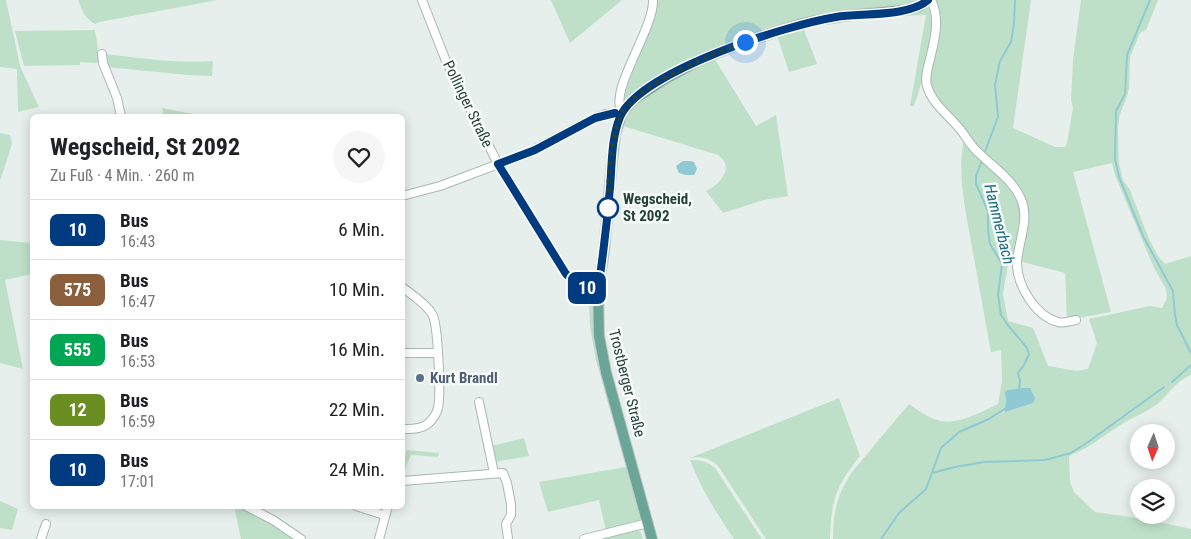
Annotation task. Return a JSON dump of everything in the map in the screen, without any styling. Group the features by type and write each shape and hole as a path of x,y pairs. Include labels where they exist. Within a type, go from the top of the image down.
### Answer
{"main road":[{"name":"Trostberger Straße","path":"652,539 602,355 598,327 598,290 604,251 615,135 622,113 633,100 665,79 702,60 745,42 800,24 852,15 906,10 918,7 929,0"}],"street":[{"name":"Pollinger Straße","path":"422,0 446,61 498,164 566,274 580,285 598,290"},
{"name":"Trostberger Straße","path":"622,113 619,105 621,92 632,60 651,17 653,0"},
{"path":"929,0 936,18 927,73 927,85 935,102 978,152 1012,186 1023,206 1024,219 1017,265 1023,288 1035,306 1048,318 1059,323 1076,320"},
{"path":"102,54 103,63 117,98 121,114"},
{"path":"405,195 440,186 535,150 595,118 606,114 622,113"},
{"path":"405,290 432,314 435,321 439,391 437,412 426,426 405,429"},
{"path":"405,353 438,353"},
{"path":"479,402 494,473"},
{"path":"405,480 502,473 507,482 512,511 506,524 508,539"},
{"path":"252,509 273,520 301,539"},
{"path":"365,509 384,515"},
{"path":"378,539 387,509"},
{"path":"41,539 46,524"},
{"path":"584,539 648,524"}],"green space":[{"path":"0,0 6,0 20,66 39,107 18,112 17,69 0,67"},
{"path":"78,0 218,0 95,24 84,14"},
{"path":"551,0 622,0 570,43"},
{"path":"654,0 923,0 919,3 753,36 623,104 622,93"},
{"path":"935,0 1031,0 1013,128 1055,147 1065,147 1073,108 1071,100 1073,59 1081,0 1158,0 1146,30 1140,33 1130,57 1129,88 1120,114 1118,128 1119,163 1123,180 1130,190 1149,239 1158,256 1165,264 1191,256 1191,375 1176,385 1152,408 1069,456 1070,482 1074,492 1095,512 1130,517 1130,524 1168,524 1191,529 1191,539 833,539 837,504 847,480 909,404 937,420 953,421 977,414 998,404 1002,381 1001,350 991,352 966,216 961,165 964,138 934,98 926,69 914,106 910,106 926,15 894,16 927,6 930,7","holes":["1112,163 1115,175 1154,268 1166,289 1167,298 1162,308 1150,306 1089,319 1097,343 1088,369 1077,371 1048,366 1033,328 1008,321 1003,294 1009,259 1016,260 1022,210 1019,261 1065,273 1067,320 1111,312 1073,172"]},
{"path":"803,27 817,64 789,72 777,35"},
{"path":"95,30 100,62 80,62 80,65 24,66 15,31"},
{"path":"105,54 172,61 213,61 212,76 106,67"},
{"path":"714,58 756,126 776,115 788,196 764,200 723,213 706,191 716,185 726,170 726,165 718,155 620,125 625,113 639,99"},
{"path":"162,108 192,114 164,114"},
{"path":"0,133 10,135 12,144 0,181"},
{"path":"0,240 30,243 30,274 5,280 23,369 0,363"},
{"path":"562,274 572,285 590,297 592,302 599,363 642,519 641,521 606,531 599,500 548,512 539,482 626,467 596,360 590,327 589,307 583,297 567,282"},
{"path":"839,398 860,456 845,476 836,494 830,539 766,539 718,466 705,458 690,458"},
{"path":"524,438 529,456 495,462 491,446"},
{"path":"407,450 439,453 438,457 411,455 405,468"},
{"path":"690,460 704,461 715,468 762,539 734,539 710,501"},
{"path":"0,501 18,509 12,530 0,528"},
{"path":"235,509 246,509 297,539 241,539"},
{"path":"636,530 640,531 643,539 603,539 603,538"}],"water":[{"path":"683,161 694,162 697,169 694,175 679,173 676,166"},
{"path":"1030,388 1035,398 1033,403 1005,412 1005,393 1007,390"}],"waterway":[{"name":"Hammerbach","path":"984,154 998,117 995,85 1000,61 1011,42 1015,0"},
{"path":"1150,0 1127,55 1125,94 1116,111 1115,159 1119,177 1143,236 1173,291 1177,325 1191,353"},
{"name":"Hammerbach","path":"983,158 976,176 976,184 988,211 990,244 1002,264 998,295 1001,315 1027,348 1029,354 1018,373 1020,381 1019,390"},
{"path":"1172,382 1191,365"},
{"path":"932,473 984,462 1045,460 1071,453 1164,387"},
{"name":"Hammerbach","path":"881,539 899,513 926,489 941,448 959,432 989,419 1006,408"}],"bus line":[{"name":"10","path":"615,113 595,118 544,146 498,164 566,274 580,285 598,290 604,251 615,135 622,113 633,100 684,68 745,42 800,24 852,15 906,10 918,7 928,0"}],"place":[{"name":"Wegscheid, St 2092","path":"608,208"},
{"name":"Kurt Brandl","path":"420,378"}],"route":[{"path":"608,208 615,135 622,113 629,104 640,94 674,74 745,42"}]}
